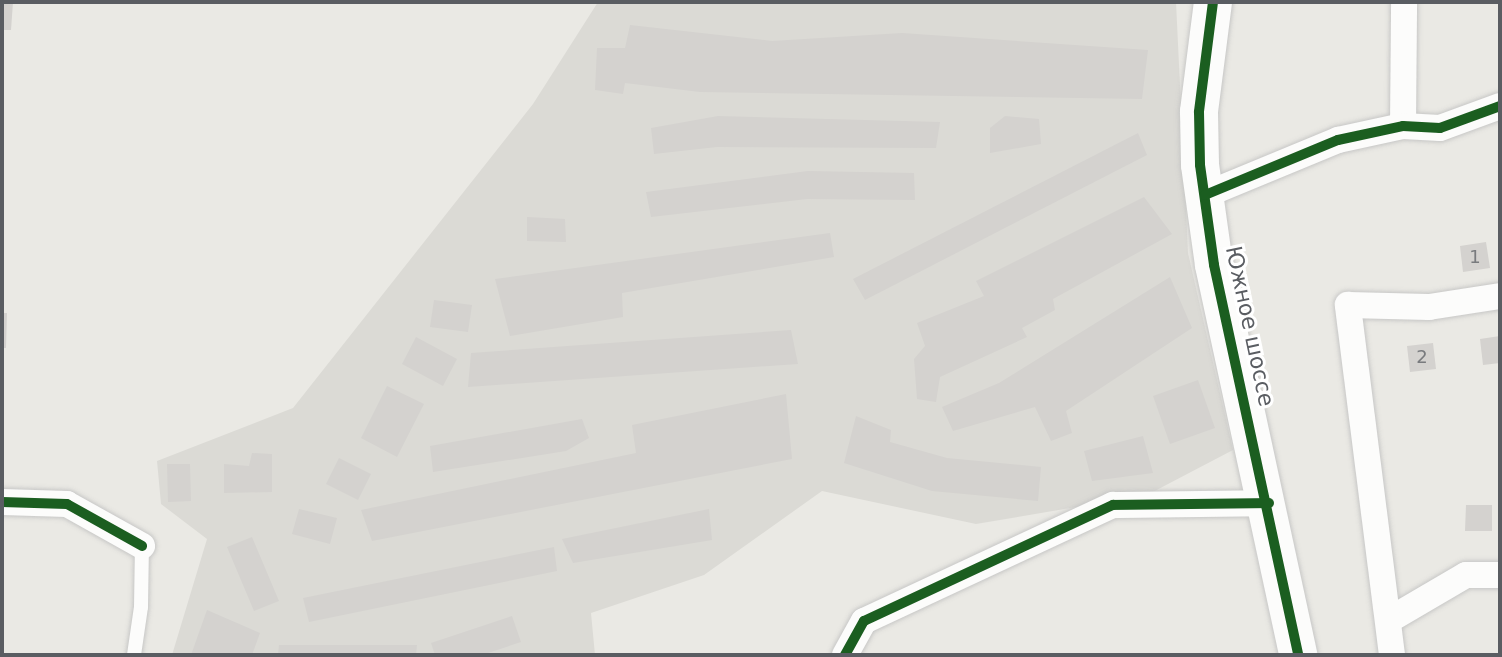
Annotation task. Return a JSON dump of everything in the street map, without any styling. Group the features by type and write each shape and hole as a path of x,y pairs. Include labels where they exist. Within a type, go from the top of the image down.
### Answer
{"street":[{"name":"Южное шоссе","path":"1213,2 1199,112 1214,265 1269,503 1298,655"},
{"path":"1403,126 1404,2"},
{"path":"1205,195 1338,140 1403,126 1440,128 1500,106"},
{"path":"1392,655 1348,305 1429,307 1500,296"},
{"path":"2,502 67,504 142,546"},
{"path":"845,655 864,621 1113,505 1269,503"},
{"path":"1389,620 1466,575 1500,575"}],"lane":[{"path":"134,655 141,607 142,546"}],"shaded area":[{"path":"598,2 1176,2 1188,253 1233,450 1147,495 976,524 822,491 704,575 591,613 595,655 172,655 207,539 161,504 157,461 293,408 533,104"}],"building":[{"path":"2,2 13,2 11,30 2,30"},
{"path":"630,25 772,41 902,33 1148,50 1142,99 700,92 625,83 623,94 595,90 597,48 625,48"},
{"path":"718,116 940,122 936,148 717,147 654,154 651,128"},
{"path":"1005,116 1039,119 1041,144 990,153 990,128"},
{"path":"1138,133 1147,155 865,300 853,279"},
{"path":"808,171 914,173 915,200 807,199 651,217 646,192"},
{"path":"1144,197 1172,234 1053,299 1055,310 1022,328 1027,337 940,377 936,402 917,399 914,359 925,346 917,323 984,296 976,281"},
{"path":"527,217 565,219 566,242 527,241"},
{"path":"830,233 834,257 622,293 623,317 510,336 495,279"},
{"path":"1486,242 1490,268 1463,272 1460,246"},
{"path":"1170,277 1192,328 1066,411 1072,433 1051,441 1035,407 953,431 942,407 999,383"},
{"path":"434,300 472,305 468,332 430,327"},
{"path":"2,313 7,313 6,348 2,348"},
{"path":"791,330 798,364 468,387 471,353"},
{"path":"1500,336 1500,363 1483,365 1480,339"},
{"path":"416,337 457,359 443,386 402,364"},
{"path":"1433,343 1436,369 1410,372 1407,346"},
{"path":"1198,380 1215,428 1170,444 1153,396"},
{"path":"387,386 424,404 397,457 361,438"},
{"path":"786,394 792,459 372,541 361,510 636,453 632,425"},
{"path":"856,416 891,430 890,442 947,458 1041,467 1038,501 932,491 844,463"},
{"path":"582,419 589,438 566,451 433,472 430,446"},
{"path":"1143,436 1153,473 1092,481 1084,451"},
{"path":"252,453 272,454 272,492 224,493 224,464 249,466"},
{"path":"339,458 371,474 358,500 326,484"},
{"path":"167,464 190,464 191,501 168,502"},
{"path":"1466,505 1492,505 1492,531 1465,531"},
{"path":"299,509 337,518 330,544 292,534"},
{"path":"709,509 712,540 573,563 562,539"},
{"path":"252,537 279,601 254,611 227,547"},
{"path":"554,547 557,571 309,622 303,598"},
{"path":"207,610 260,633 252,655 191,655"},
{"path":"512,616 521,642 482,655 435,655 431,643"},
{"path":"279,645 417,645 416,655 278,655"}],"cycle path":[{"path":"1213,2 1199,112 1200,165 1214,265 1298,655"},
{"path":"1205,195 1338,140 1403,126 1440,128 1500,106"},
{"path":"2,502 67,504 142,546"},
{"path":"845,655 864,621 1113,505 1269,503"}]}
